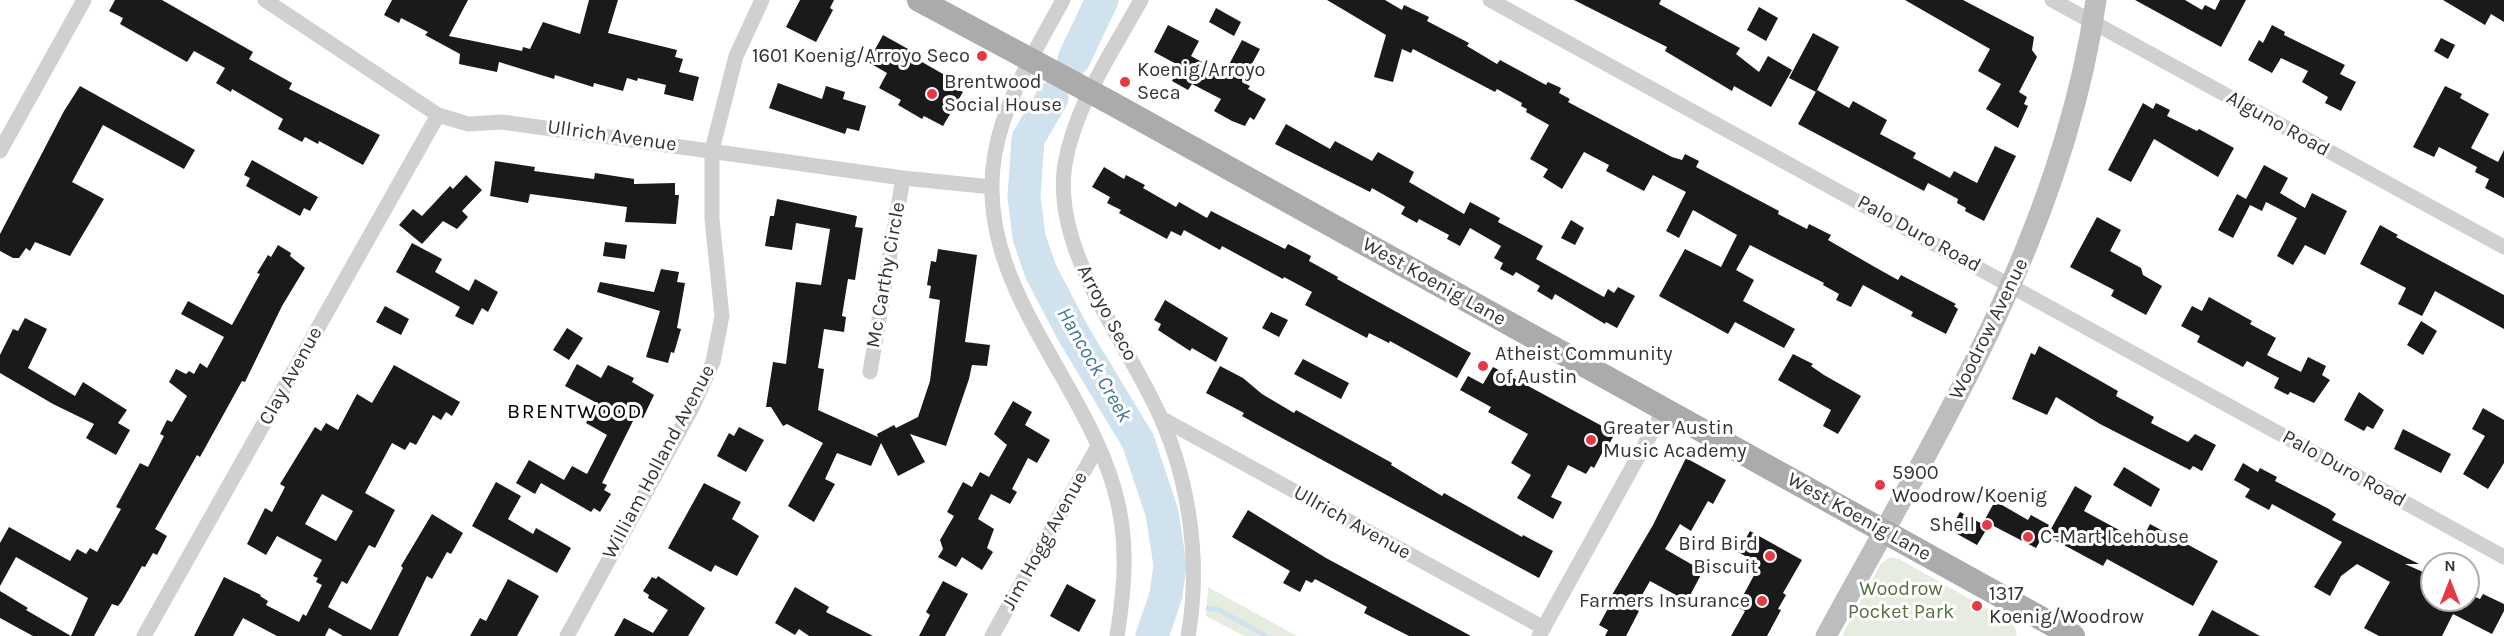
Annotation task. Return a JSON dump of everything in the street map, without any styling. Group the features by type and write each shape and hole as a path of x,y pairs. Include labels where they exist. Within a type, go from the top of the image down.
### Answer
{"main road":[{"name":"West Koenig Lane","path":"919,0 1091,92 2073,636"}],"street":[{"path":"0,151 84,0"},
{"name":"Ullrich Avenue","path":"265,0 438,115 468,124 502,122 903,178 992,187"},
{"name":"William Holland Avenue","path":"567,636 691,410 713,362 722,316 712,219 712,150 736,56 762,0"},
{"path":"1063,0 1031,60 1002,125 995,153 992,187 993,215 1000,248 1012,281 1098,446 1114,488 1124,544 1123,598 1117,636"},
{"name":"Arroyo Seco","path":"1142,0 1091,92 1070,138 1065,166 1064,195 1067,223 1077,257 1161,418 1179,472 1191,536 1193,601 1188,636"},
{"name":"Palo Duro Road","path":"1490,0 2013,285 2504,557"},
{"name":"Alguno Road","path":"2052,0 2504,247"},
{"name":"Woodrow Avenue","path":"1826,636 1884,531 2013,285 2039,219 2062,149 2083,72 2096,0"},
{"name":"Clay Avenue","path":"144,636 438,115"},
{"name":"Mc Carthy Circle","path":"870,372 903,178"},
{"path":"1541,632 1664,410"},
{"name":"Ullrich Avenue","path":"1161,418 1541,632"},
{"name":"Jim Hogg Avenue","path":"993,636 1098,446"}],"green space":[{"name":"Woodrow Pocket Park","path":"1890,557 1899,559 2009,621 2015,628 2017,636 1842,636 1880,565"},
{"path":"1208,587 1297,636 1244,636 1206,616"}],"building":[{"path":"115,0 162,0 253,52 249,59 292,83 289,89 380,135 363,165 319,141 318,144 305,137 302,142 278,129 283,119 232,89 231,92 216,83 225,68 194,51 187,62 120,24 123,18 109,11"},
{"path":"392,0 468,0 449,36 522,51 523,47 530,49 543,22 580,34 589,0 618,0 608,33 677,50 675,57 683,59 679,72 699,77 693,101 664,94 666,85 638,78 637,81 627,78 623,91 594,83 593,87 555,75 554,79 499,62 497,72 459,64 460,54 425,35 428,32 401,18 399,23 384,15"},
{"path":"800,0 834,0 830,8 833,10 816,42 786,27"},
{"path":"1327,0 1385,0 1402,10 1404,5 1429,17 1427,21 1469,43 1467,46 1497,64 1500,60 1546,85 1548,82 1561,88 1559,93 1570,99 1568,102 1636,138 1672,157 1682,160 1685,154 1699,161 1696,167 1779,211 1778,214 1807,229 1809,224 1831,235 1828,240 1898,280 1901,275 1956,304 1954,306 1958,309 1946,334 1911,316 1913,312 1863,285 1851,307 1836,300 1839,294 1823,285 1824,283 1750,245 1736,270 1754,280 1743,301 1795,329 1784,348 1735,322 1728,334 1659,296 1685,249 1721,267 1737,235 1693,210 1679,238 1666,231 1686,192 1653,175 1644,191 1606,171 1609,165 1584,152 1562,189 1543,177 1548,169 1530,159 1549,125 1526,112 1527,109 1521,106 1522,103 1497,89 1495,92 1413,49 1411,53 1402,49 1393,82 1374,77 1386,35"},
{"path":"1574,0 1661,0 1659,4 1740,48 1736,54 1759,72 1768,56 1792,70 1771,107 1734,86 1732,91 1665,51 1667,47"},
{"path":"1905,0 1963,0 2034,37 2032,50 2037,57 2019,92 2027,97 2024,104 2028,106 2018,128 1986,109 2001,84 1978,71 1990,49"},
{"path":"2135,0 2185,0 2202,10 2205,5 2215,10 2220,0 2246,0 2221,47"},
{"path":"2443,0 2504,0 2504,22 2491,14 2485,25"},
{"path":"1759,7 1778,18 1766,41 1747,30"},
{"path":"1216,8 1241,22 1234,36 1209,22"},
{"path":"1168,25 1199,41 1191,56 1224,74 1242,40 1260,49 1242,82 1250,86 1248,89 1266,99 1254,120 1250,117 1245,126 1232,121 1214,111 1221,99 1192,84 1188,90 1172,81 1180,66 1154,52"},
{"path":"2272,25 2285,32 2284,35 2345,65 2340,74 2356,82 2341,111 2325,103 2328,97 2302,82 2308,71 2281,58 2272,73 2248,60 2259,40 2263,43"},
{"path":"1813,33 1839,47 1816,92 1789,78"},
{"path":"883,35 917,54 915,58 950,78 947,83 963,92 943,126 924,116 922,119 898,105 901,100 879,88 887,73 868,62"},
{"path":"2441,38 2455,45 2448,59 2434,51"},
{"path":"778,83 822,99 826,86 845,92 843,99 866,106 859,131 847,128 845,134 769,108"},
{"path":"80,86 195,150 184,169 103,125 72,182 104,199 70,256 35,242 30,251 26,248 19,258 13,258 0,251 0,234 64,111"},
{"path":"2445,86 2462,94 2460,98 2489,114 2471,148 2498,162 2504,150 2504,198 2485,188 2489,179 2475,172 2477,167 2439,147 2434,157 2413,147"},
{"path":"1817,90 1849,108 1853,101 1887,120 1880,134 1916,153 1913,158 1950,178 1954,171 1977,183 1995,146 2016,156 1984,221 1965,211 1966,208 1957,203 1958,199 1928,183 1924,191 1798,124"},
{"path":"2143,103 2153,109 2156,103 2170,110 2167,116 2197,131 2199,129 2234,148 2218,177 2154,139 2131,182 2108,170"},
{"path":"1286,124 1330,149 1335,141 1372,161 1378,152 1414,172 1409,182 1464,214 1470,202 1500,218 1498,222 1543,246 1536,259 1604,297 1608,289 1614,293 1618,287 1635,296 1617,328 1606,322 1605,324 1555,294 1552,300 1537,291 1540,286 1516,272 1513,276 1500,269 1503,263 1494,258 1501,246 1470,228 1460,246 1447,239 1449,235 1419,219 1417,223 1401,214 1405,207 1372,188 1370,192 1275,144"},
{"path":"252,160 318,197 310,211 304,208 300,216 246,186 250,178 244,175"},
{"path":"495,161 535,167 534,171 594,179 595,173 634,179 634,184 675,183 675,195 679,195 676,224 625,222 627,207 530,194 528,203 490,196"},
{"path":"2264,165 2288,178 2280,193 2305,208 2312,193 2347,211 2325,255 2305,245 2293,265 2277,256 2297,218 2266,202 2262,211 2250,205 2233,238 2218,230 2237,194 2246,199"},
{"path":"1104,167 1124,179 1126,175 1145,185 1143,188 1176,207 1179,202 1207,218 1211,211 1285,249 1288,244 1311,256 1309,261 1338,277 1337,279 1471,353 1457,378 1390,341 1389,343 1369,333 1367,338 1305,305 1312,292 1222,246 1220,250 1184,230 1181,236 1171,231 1167,239 1119,213 1121,210 1107,203 1110,197 1092,187"},
{"path":"466,175 482,190 462,211 468,217 457,229 443,221 422,244 399,225 413,209 422,216 450,186 453,189"},
{"path":"777,199 857,216 855,227 863,228 855,280 848,279 842,316 846,317 844,332 824,329 818,368 824,369 818,410 878,437 877,434 894,425 896,428 918,417 930,381 940,300 929,298 931,286 927,285 931,261 936,262 938,249 977,255 965,342 990,345 987,366 972,365 946,446 910,434 925,462 898,476 881,443 871,466 837,453 825,479 835,484 814,522 788,506 823,443 787,424 783,426 771,407 766,407 773,362 786,364 796,282 821,285 830,229 796,223 792,250 765,246 770,216 774,216"},
{"path":"2097,217 2121,230 2110,251 2141,268 2143,275 2162,286 2146,315 2111,296 2114,290 2070,267"},
{"path":"1571,220 1584,228 1575,245 1561,238"},
{"path":"2380,225 2398,235 2396,237 2504,295 2504,329 2435,291 2422,316 2398,304 2406,288 2360,264"},
{"path":"605,242 627,245 625,259 603,256"},
{"path":"412,243 442,259 435,272 469,291 475,279 498,292 488,312 482,308 473,325 455,316 460,307 396,272"},
{"path":"278,245 291,253 290,256 305,268 282,306 245,382 242,381 200,457 197,455 155,529 167,536 157,555 153,553 145,567 142,566 118,606 112,604 94,636 71,636 88,598 16,557 0,586 0,543 9,527 70,561 77,549 86,554 90,548 97,552 121,509 116,507 140,463 148,467 164,436 160,434 167,420 172,422 187,396 169,382 176,369 186,374 189,371 194,374 200,363 207,368 224,337 181,314 188,301 232,325 260,274 257,273 268,255 271,257"},
{"path":"661,269 679,272 677,282 685,283 677,328 681,329 674,353 671,352 668,363 646,357 660,311 597,292 600,282 654,292"},
{"path":"2209,297 2252,321 2250,324 2276,338 2267,355 2301,372 2308,357 2326,366 2322,375 2330,380 2314,403 2290,392 2288,395 2274,388 2279,378 2247,361 2243,367 2197,342 2200,336 2181,326 2192,306 2202,311"},
{"path":"1165,300 1228,338 1216,362 1192,348 1190,351 1158,330 1161,324 1154,320"},
{"path":"385,306 409,319 401,335 376,322"},
{"path":"1271,312 1288,320 1279,337 1262,328"},
{"path":"25,318 47,329 28,368 75,396 83,382 127,410 118,423 130,430 116,455 86,438 94,424 53,404 0,373 0,355 13,329 18,331"},
{"path":"2421,321 2437,331 2423,355 2407,345"},
{"path":"567,328 583,338 569,360 553,350"},
{"path":"2039,346 2118,391 2116,396 2154,417 2151,423 2188,442 2195,434 2216,445 2202,471 2193,466 2190,470 2100,424 2056,397 2047,415 2012,399 2031,353 2035,355"},
{"path":"1793,354 1813,364 1811,366 1824,375 1861,396 1838,434 1823,426 1831,410 1778,380"},
{"path":"1303,359 1349,383 1341,399 1294,374"},
{"path":"577,364 601,378 608,365 634,378 632,382 654,395 643,418 636,415 602,483 607,485 604,490 611,494 600,512 594,508 591,512 541,483 535,494 516,483 529,460 564,480 572,466 587,474 607,435 586,423 597,403 565,386"},
{"path":"394,365 460,402 452,416 446,412 441,420 433,415 416,445 410,442 405,450 392,443 365,493 395,510 375,548 369,545 347,584 342,581 328,607 371,630 403,568 401,566 432,514 463,533 451,554 447,552 432,579 427,576 398,636 343,636 329,628 325,636 277,636 243,618 233,636 194,636 224,577 261,595 268,601 266,605 299,622 303,614 306,616 322,585 316,582 318,578 313,576 322,560 277,536 266,555 247,544 265,508 272,512 285,487 280,484 315,427 321,431 326,423 338,430 357,394 372,403","holes":["322,494 353,511 336,541 305,524"]},
{"path":"1220,366 1243,378 1262,394 1294,413 1296,410 1392,463 1391,465 1442,496 1444,493 1522,537 1523,535 1553,551 1539,578 1258,425 1242,416 1244,413 1206,393"},
{"path":"1493,367 1615,433 1604,454 1602,453 1594,468 1591,466 1586,474 1568,465 1551,497 1562,502 1553,519 1517,498 1531,475 1511,463 1528,434 1488,412 1491,407 1460,390 1468,376 1483,384"},
{"path":"2359,392 2384,410 2373,429 2367,426 2364,431 2344,420"},
{"path":"1013,401 1032,412 1025,425 1050,440 1037,463 1028,458 1012,489 1017,492 1010,504 991,494 978,519 994,529 987,548 993,552 982,570 962,557 956,567 938,557 943,549 940,540 954,516 947,512 963,482 972,487 980,472 989,477 1007,445 994,434"},
{"path":"2483,408 2504,420 2504,463 2488,489 2463,474 2485,436 2472,429"},
{"path":"739,427 764,440 746,472 717,456 729,433 734,436"},
{"path":"2403,429 2451,454 2441,473 2394,449"},
{"path":"1686,458 1726,480 1713,504 1708,501 1691,531 1680,524 1665,549 1703,571 1687,601 1650,581 1634,609 1639,611 1626,636 1605,636 1608,630 1599,625 1612,601 1609,600 1653,525"},
{"path":"2243,463 2258,472 2260,468 2277,477 2275,481 2336,514 2332,520 2419,564 2405,564 2420,571 2420,612 2480,612 2480,599 2483,594 2504,604 2504,611 2492,634 2453,614 2442,636 2379,636 2364,628 2390,582 2357,564 2341,576 2330,596 2314,587 2342,542 2272,504 2269,510 2245,497 2250,489 2234,480"},
{"path":"2124,467 2160,489 2151,507 2113,485"},
{"path":"496,482 521,496 508,519 533,534 536,528 571,548 557,573 472,526"},
{"path":"704,483 741,502 732,519 759,536 737,576 715,565 711,572 668,548"},
{"path":"2075,486 2092,496 2084,511 2141,542 2150,524 2218,561 2193,606 2107,559 2103,566 2047,536"},
{"name":"C-Mart Icehouse","path":"1995,501 2028,520 2031,515 2049,525 2036,548 1984,521"},
{"path":"1248,510 1326,558 1471,636 1409,636 1364,613 1367,607 1315,579 1312,583 1306,580 1300,592 1283,583 1290,571 1232,537"},
{"path":"1960,512 1988,527 1977,545 1950,530"},
{"path":"1750,531 1802,560 1783,593 1786,595 1778,609 1781,610 1767,636 1731,636 1745,611 1737,607 1760,564 1738,552"},
{"path":"658,576 705,608 688,636 614,636 624,618 653,633 668,610 648,598 649,595 643,591 652,577 656,579"},
{"path":"508,579 539,596 517,636 470,636 480,618 486,621"},
{"path":"943,581 968,594 945,636 919,636 930,615 926,612"},
{"path":"1067,584 1096,600 1079,632 1050,616"},
{"path":"795,587 829,607 826,612 873,636 809,636 799,629 795,635 775,623"},
{"path":"0,591 28,608 26,610 71,636 33,636 0,618"},
{"path":"2212,610 2260,636 2198,636"}],"waterway":[{"name":"Hancock Creek","path":"1074,59 1102,0"},
{"name":"Hancock Creek","path":"1052,98 1028,139 1024,197 1029,237 1041,272 1073,333 1138,441 1162,513 1170,565 1166,595 1152,636"},
{"path":"1166,595 1178,599"},
{"path":"1208,608 1219,610 1266,636"}],"place":[{"name":"1601 Koenig/Arroyo Seco","path":"982,56"},
{"name":"Koenig/Arroyo Seca","path":"1125,82"},
{"name":"Brentwood Social House","path":"932,94"},
{"name":"Atheist Community of Austin","path":"1483,366"},
{"name":"Greater Austin Music Academy","path":"1591,440"},
{"name":"5900 Woodrow/Koenig","path":"1880,485"},
{"name":"Shell","path":"1987,525"},
{"name":"C-Mart Icehouse","path":"2028,537"},
{"name":"Bird Bird Biscuit","path":"1770,556"},
{"name":"Farmers Insurance","path":"1762,601"},
{"name":"1317 Koenig/Woodrow","path":"1977,606"}],"district":[{"name":"BRENTWOOD","path":"575,412"}]}
